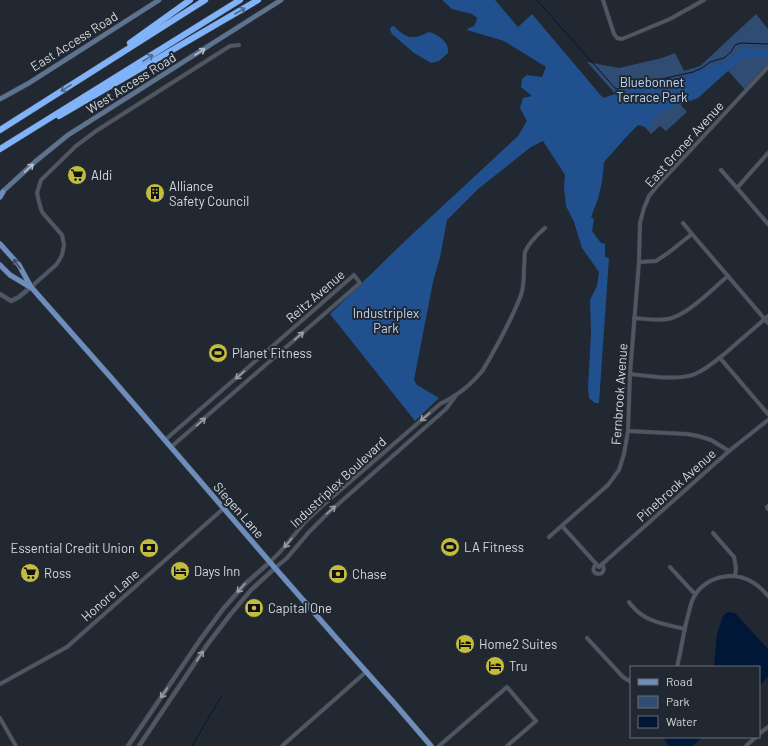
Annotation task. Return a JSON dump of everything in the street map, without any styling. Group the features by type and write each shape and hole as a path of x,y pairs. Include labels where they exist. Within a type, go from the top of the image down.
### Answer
{"highway":[{"path":"79,80 190,0"},
{"path":"0,130 205,0"},
{"path":"0,149 240,0"},
{"path":"31,130 66,113 258,0"}],"main road":[{"name":"East Access Road","path":"0,99 29,83 159,0"},
{"name":"West Access Road","path":"1,194 36,161 68,135 281,0"},
{"path":"0,239 7,252"},
{"name":"Siegen Lane","path":"0,244 19,265 31,287 431,746"},
{"name":"Siegen Lane","path":"0,265 10,275 31,287"}],"street":[{"path":"603,0 614,34 617,38 622,39 670,19 704,0"},
{"path":"0,294 11,301 19,297 57,264 62,255 64,245 62,235 42,212 39,202 37,193 42,180 76,146 96,131 230,46 239,45"},
{"name":"East Groner Avenue","path":"634,318 639,262 640,223 644,208 650,196 658,185 768,67"},
{"path":"738,188 768,153"},
{"path":"721,170 768,224"},
{"path":"683,223 766,318 768,323"},
{"name":"Industriplex Boulevard","path":"139,746 207,646 251,590 287,558 309,532 328,513 446,410 457,396 483,370 514,310 521,293 523,286 525,253 528,247 545,228"},
{"path":"639,262 656,261 668,254 692,234"},
{"name":"Reitz Avenue","path":"165,440 354,275 360,283 171,447"},
{"path":"634,318 656,320 668,319 682,314 728,276"},
{"name":"Fernbrook Avenue","path":"549,537 608,486 619,470 624,454 628,431 634,318"},
{"path":"630,374 662,377 694,375 707,368 720,358 766,318"},
{"path":"720,358 768,414"},
{"name":"Industriplex Boulevard","path":"128,746 222,609 245,584 280,552 305,522 328,501 440,404 457,396"},
{"name":"Pinebrook Avenue","path":"562,526 599,565 729,451 768,420"},
{"path":"628,431 687,434 698,436 711,440 729,451"},
{"name":"Honore Lane","path":"0,684 67,647 224,508"},
{"path":"713,533 734,557 736,568 735,576"},
{"path":"670,567 696,594"},
{"path":"677,666 692,601 696,594 707,583 720,577 735,576 749,580 756,584 768,596"},
{"path":"628,602 644,617 653,621 685,628"},
{"path":"587,638 623,677 630,681"},
{"path":"282,746 367,672"},
{"path":"438,746 507,687 536,721 508,746"},
{"path":"0,718 16,746"},
{"path":"760,733 768,727"},
{"path":"746,746 755,738"}],"green space":[{"name":"Industriplex Park","path":"442,0 495,0 518,27 532,14 603,98 624,91 685,78 713,65 725,62 743,48 768,50 768,56 766,58 752,57 739,61 698,98 663,111 654,117 651,128 638,125 604,162 602,182 598,199 591,217 594,219 592,231 601,243 605,244 605,257 609,258 599,403 595,403 589,398 588,387 591,334 590,300 597,286 599,272 582,248 574,222 566,206 564,187 565,175 543,141 531,147 478,189 447,220 414,380 417,385 439,398 415,421 330,314 406,240 518,136 527,121 520,108 523,98 532,96 521,87 522,79 527,75 542,77 546,67 504,41 467,30 474,26 477,18 472,14 452,9"},
{"name":"Bluebonnet Terrace Park","path":"756,14 768,29 768,66 746,91 723,65 679,103 687,112 666,131 660,126 651,134 587,62 619,68 662,58 675,53 684,71 700,66"},
{"path":"394,26 402,34 410,37 429,32 436,35 445,42 448,53 439,61 431,63 414,53 392,34 390,30 391,27"}],"water":[{"path":"728,612 735,613 768,649 768,677 760,685 760,666 714,666 717,634 723,616"},
{"path":"664,738 702,738 692,746 669,746"}],"waterway":[{"path":"537,0 617,89 693,72 710,62 724,58 731,52 735,45 741,43 768,44"},
{"path":"192,746 222,695"}],"place":[{"name":"Aldi","path":"77,175"},
{"name":"Alliance Safety Council","path":"155,193"},
{"name":"Planet Fitness","path":"218,353"},
{"name":"LA Fitness","path":"450,547"},
{"name":"Essential Credit Union","path":"149,548"},
{"name":"Days Inn","path":"180,571"},
{"name":"Ross","path":"30,573"},
{"name":"Chase","path":"338,574"},
{"name":"Capital One","path":"254,608"},
{"name":"Home2 Suites","path":"465,644"},
{"name":"Tru","path":"495,666"}]}
